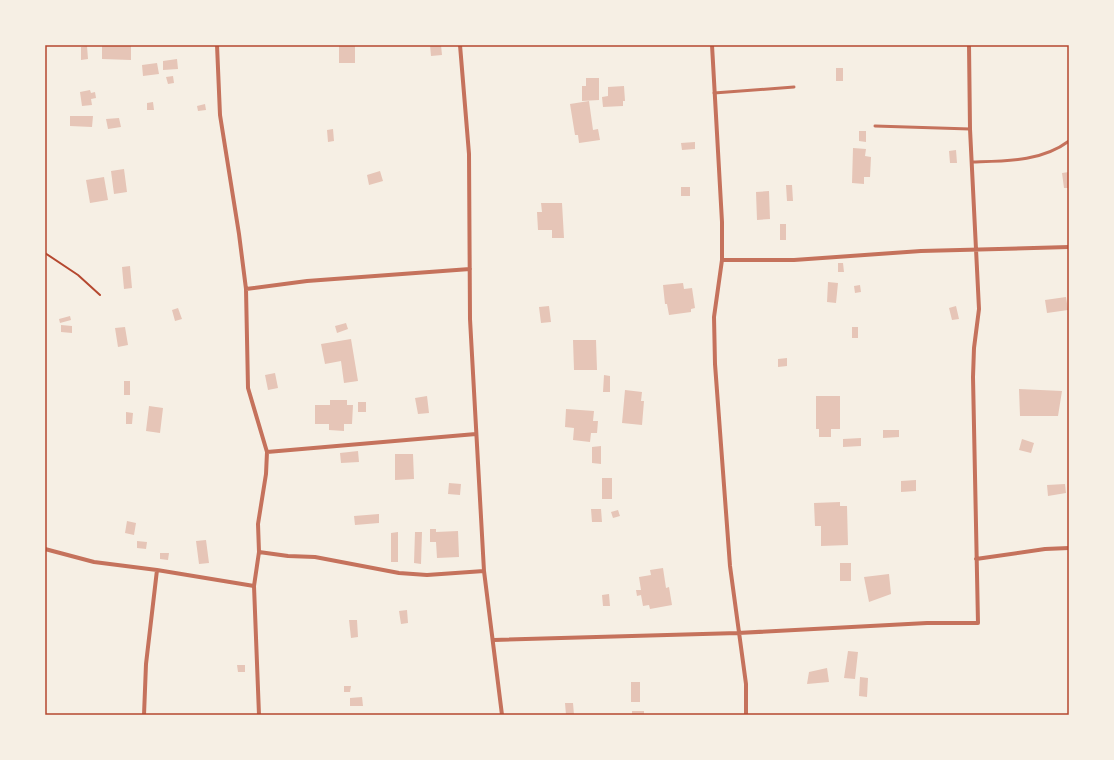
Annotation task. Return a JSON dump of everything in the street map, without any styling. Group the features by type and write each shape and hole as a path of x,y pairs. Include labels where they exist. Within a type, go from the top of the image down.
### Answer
{"street":[{"path":"217,45 220,115 239,234 246,289 248,388 266,452 266,474 258,524 259,552 254,586 259,715"},
{"path":"460,45 469,154 470,319 484,571 494,640 502,715"},
{"path":"712,45 719,155 722,260 714,317 715,364 730,566 746,684 746,715"},
{"path":"494,640 738,633 927,623 978,623 974,362 979,309 970,128 969,45"},
{"path":"722,260 794,260 893,252 1069,247"},
{"path":"246,289 307,282 470,269"},
{"path":"266,452 476,434"},
{"path":"976,559 1045,549 1069,548"},
{"path":"45,549 94,562 157,570 254,586"},
{"path":"259,552 288,556 315,557 399,573 427,575 484,571"},
{"path":"144,715 146,664 157,570"}],"lane":[{"path":"714,93 794,87"},
{"path":"875,126 970,128"},
{"path":"972,162 1011,161 1036,157 1058,149 1069,140"}],"path":[{"path":"45,254 78,275 100,295"}],"building":[{"path":"102,45 131,45 131,60 102,59"},
{"path":"339,45 355,45 355,63 339,63"},
{"path":"430,45 441,45 442,55 431,56"},
{"path":"87,46 88,59 81,60 81,47"},
{"path":"177,59 178,69 163,70 163,61"},
{"path":"157,63 159,74 143,76 142,65"},
{"path":"836,68 843,68 843,81 836,81"},
{"path":"173,76 174,83 168,84 166,77"},
{"path":"586,78 599,78 599,100 582,101 582,86 586,86"},
{"path":"624,86 625,101 623,101 623,106 603,107 602,97 608,96 608,87"},
{"path":"90,90 91,93 95,92 96,98 91,99 92,105 82,106 80,92"},
{"path":"589,101 593,130 598,129 600,140 579,143 578,135 575,135 570,104"},
{"path":"153,102 154,110 147,110 147,103"},
{"path":"205,104 206,110 198,111 197,106"},
{"path":"70,116 93,116 92,127 70,126"},
{"path":"119,118 121,127 108,129 106,119"},
{"path":"333,129 334,141 328,142 327,130"},
{"path":"859,131 866,131 866,142 859,141"},
{"path":"695,142 695,149 682,150 681,143"},
{"path":"853,148 866,149 865,156 871,157 870,177 864,177 864,184 852,183"},
{"path":"956,150 957,163 950,163 949,151"},
{"path":"124,169 127,192 114,194 111,171"},
{"path":"380,171 383,181 369,185 367,175"},
{"path":"1069,172 1069,188 1064,188 1062,173"},
{"path":"104,177 108,200 90,203 86,180"},
{"path":"786,185 792,185 793,201 787,201"},
{"path":"681,187 690,187 690,196 681,196"},
{"path":"769,191 770,219 757,220 756,192"},
{"path":"541,203 562,203 564,238 552,238 552,230 538,230 537,212 542,212"},
{"path":"780,224 786,224 786,240 780,240"},
{"path":"838,263 843,263 844,272 838,272"},
{"path":"130,266 132,288 124,289 122,267"},
{"path":"828,282 838,283 836,303 827,302"},
{"path":"683,283 684,289 692,288 695,308 691,309 691,312 669,315 667,304 665,304 663,285"},
{"path":"860,285 861,292 855,293 854,286"},
{"path":"1066,297 1068,310 1047,313 1045,300"},
{"path":"549,306 551,322 541,323 539,307"},
{"path":"956,306 959,319 952,320 949,308"},
{"path":"178,308 182,319 175,321 172,310"},
{"path":"70,316 71,320 60,323 59,319"},
{"path":"346,323 348,329 337,333 335,326"},
{"path":"61,325 72,326 72,333 61,332"},
{"path":"125,327 128,345 118,347 115,328"},
{"path":"852,327 858,327 858,338 852,338"},
{"path":"351,339 358,381 344,383 341,361 325,364 321,344"},
{"path":"573,340 596,340 597,370 574,370"},
{"path":"787,358 787,366 778,367 778,359"},
{"path":"275,373 278,388 268,390 265,375"},
{"path":"604,375 610,376 610,392 603,392"},
{"path":"124,381 130,381 130,395 124,395"},
{"path":"1019,389 1062,391 1058,416 1020,416"},
{"path":"625,390 642,392 641,401 644,401 642,425 622,423"},
{"path":"427,396 429,413 418,414 415,398"},
{"path":"816,396 840,396 840,429 831,429 831,437 819,437 819,429 816,429"},
{"path":"330,400 347,400 347,405 353,405 352,424 344,424 344,431 329,430 329,424 315,424 315,405 330,405"},
{"path":"358,402 366,402 366,412 358,412"},
{"path":"149,406 163,408 160,433 146,431"},
{"path":"566,409 594,411 593,421 598,421 597,433 591,433 590,442 573,440 574,428 565,427"},
{"path":"126,412 133,413 132,424 126,424"},
{"path":"883,430 899,430 899,437 883,438"},
{"path":"861,438 861,446 843,447 843,439"},
{"path":"1022,439 1034,443 1031,453 1019,450"},
{"path":"601,446 601,464 592,463 592,447"},
{"path":"358,451 359,462 341,463 340,453"},
{"path":"395,454 413,454 414,479 395,480"},
{"path":"602,478 612,478 612,499 602,499"},
{"path":"916,480 916,491 901,492 901,481"},
{"path":"449,483 461,484 460,495 448,494"},
{"path":"1065,484 1066,493 1048,496 1047,485"},
{"path":"840,502 840,506 847,506 848,545 821,546 821,526 815,526 814,503"},
{"path":"591,509 601,509 602,522 592,522"},
{"path":"618,510 620,516 613,518 611,512"},
{"path":"379,514 379,523 355,525 354,516"},
{"path":"127,521 136,523 134,535 125,533"},
{"path":"430,529 436,529 436,532 458,531 459,557 437,558 436,542 430,542"},
{"path":"398,532 398,562 391,562 391,533"},
{"path":"415,532 422,532 421,564 414,563"},
{"path":"206,540 209,563 199,564 196,541"},
{"path":"137,541 147,542 146,549 137,548"},
{"path":"160,553 169,553 168,560 160,559"},
{"path":"840,563 851,563 851,581 840,581"},
{"path":"663,568 666,588 669,587 672,605 650,609 649,605 643,606 641,595 637,596 636,590 641,590 639,577 651,575 650,570"},
{"path":"889,574 891,594 869,602 864,577"},
{"path":"609,594 610,606 603,606 602,595"},
{"path":"407,610 408,623 401,624 399,611"},
{"path":"349,620 357,620 358,637 351,638"},
{"path":"848,651 858,652 855,679 844,678"},
{"path":"237,665 245,665 245,672 238,672"},
{"path":"827,668 829,682 807,684 809,672"},
{"path":"860,677 868,678 867,697 859,696"},
{"path":"631,682 640,682 640,702 631,702"},
{"path":"344,686 351,686 350,692 344,692"},
{"path":"362,697 363,706 350,706 350,698"},
{"path":"565,703 573,703 574,715 566,715"},
{"path":"632,711 644,711 644,715 632,715"}]}
